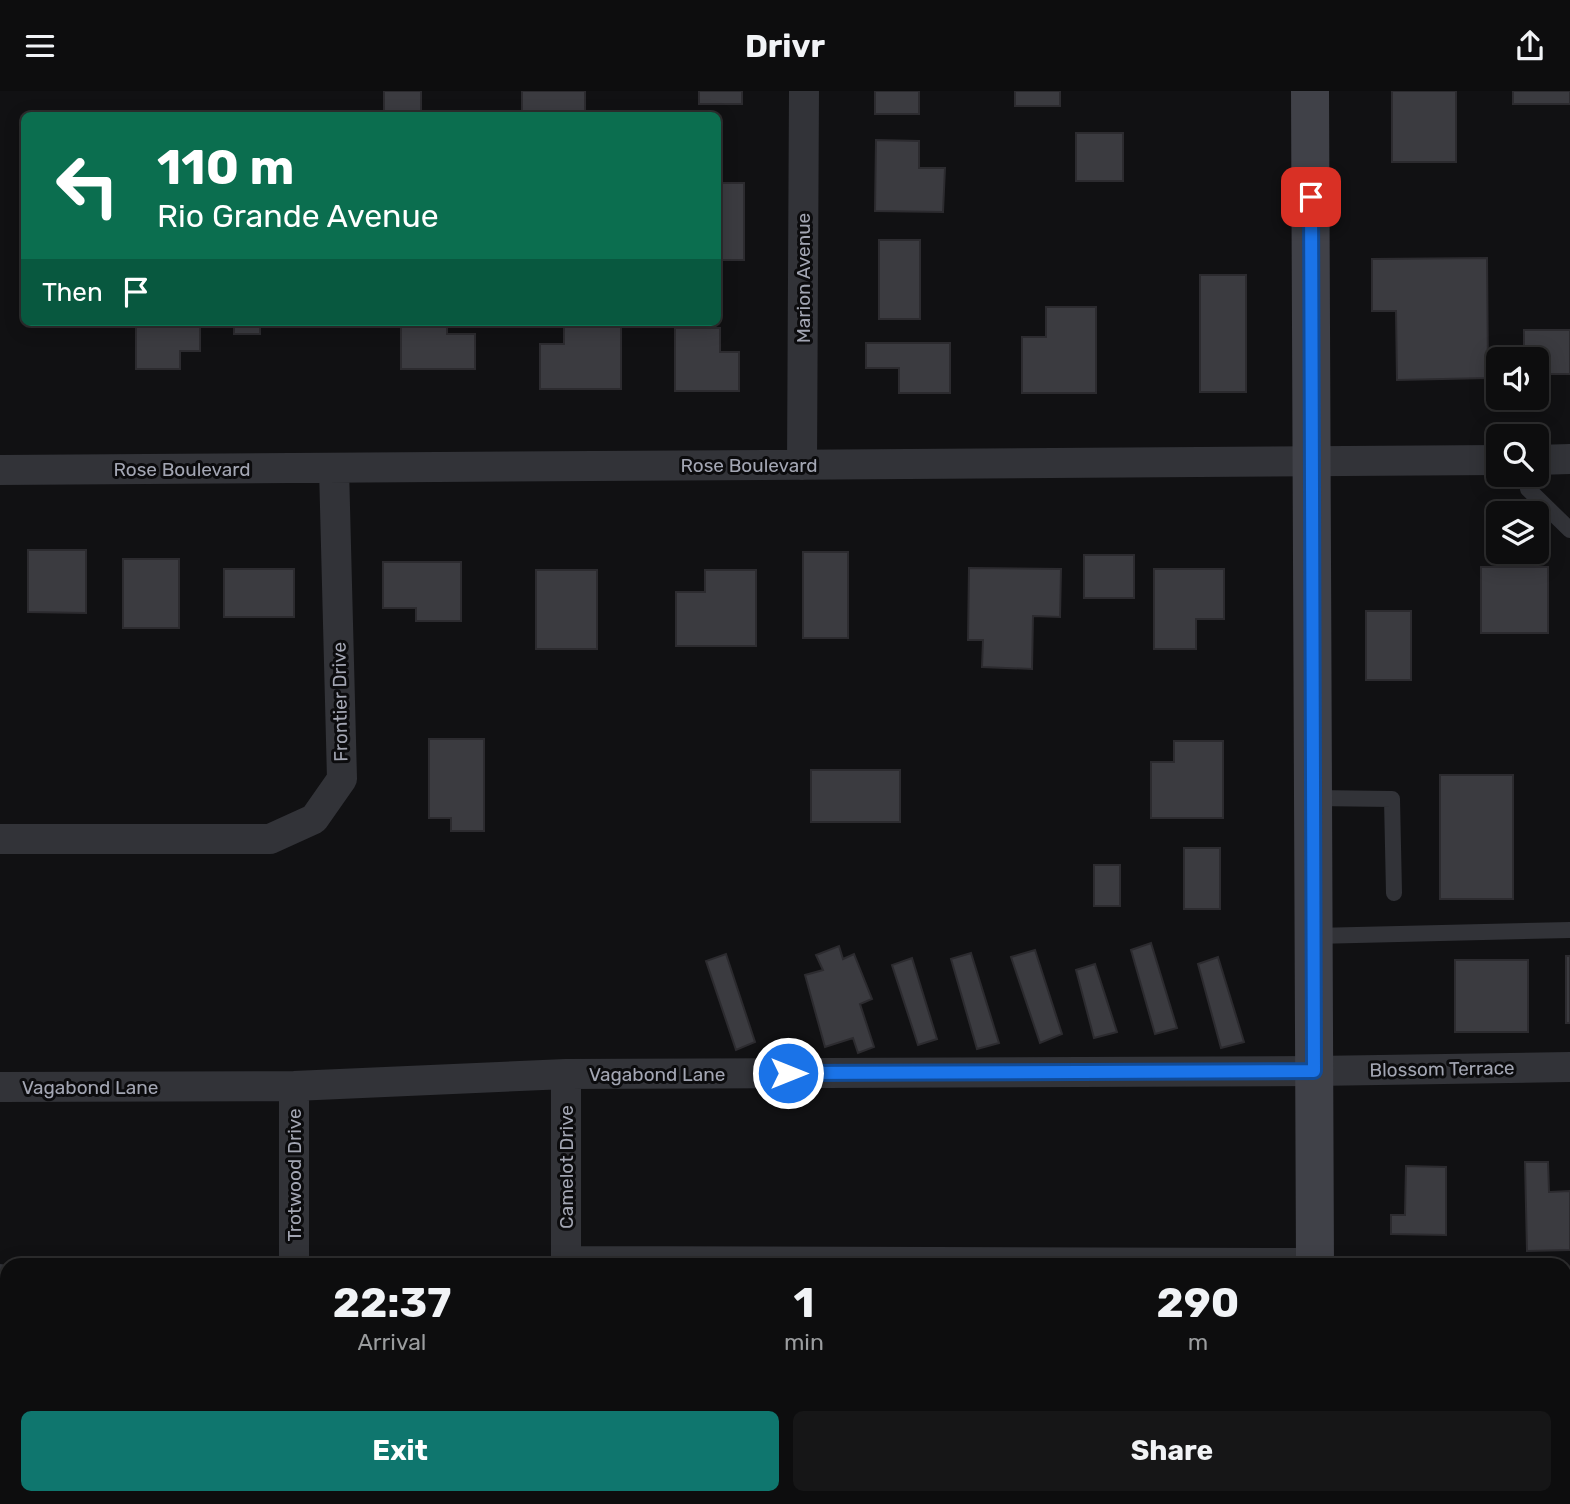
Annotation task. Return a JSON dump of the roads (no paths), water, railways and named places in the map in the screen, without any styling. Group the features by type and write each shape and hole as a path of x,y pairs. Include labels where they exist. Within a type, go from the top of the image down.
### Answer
{"street":[{"name":"Marion Avenue","path":"802,465 804,91"},
{"path":"1310,91 1315,1258"},
{"path":"1549,460 1570,459"},
{"name":"Rose Boulevard","path":"0,470 1486,460"},
{"name":"Frontier Drive","path":"0,839 270,839 314,819 342,779 334,468"},
{"name":"Blossom Terrace","path":"1314,1071 1570,1067"},
{"name":"Vagabond Lane","path":"0,1087 294,1086 566,1074 1314,1071"},
{"name":"Camelot Drive","path":"566,1074 566,1258"},
{"name":"Trotwood Drive","path":"294,1086 294,1258"}],"lane":[{"path":"1528,487 1570,530"},
{"path":"1314,798 1392,799 1394,893"},
{"path":"1314,936 1570,930"}]}
